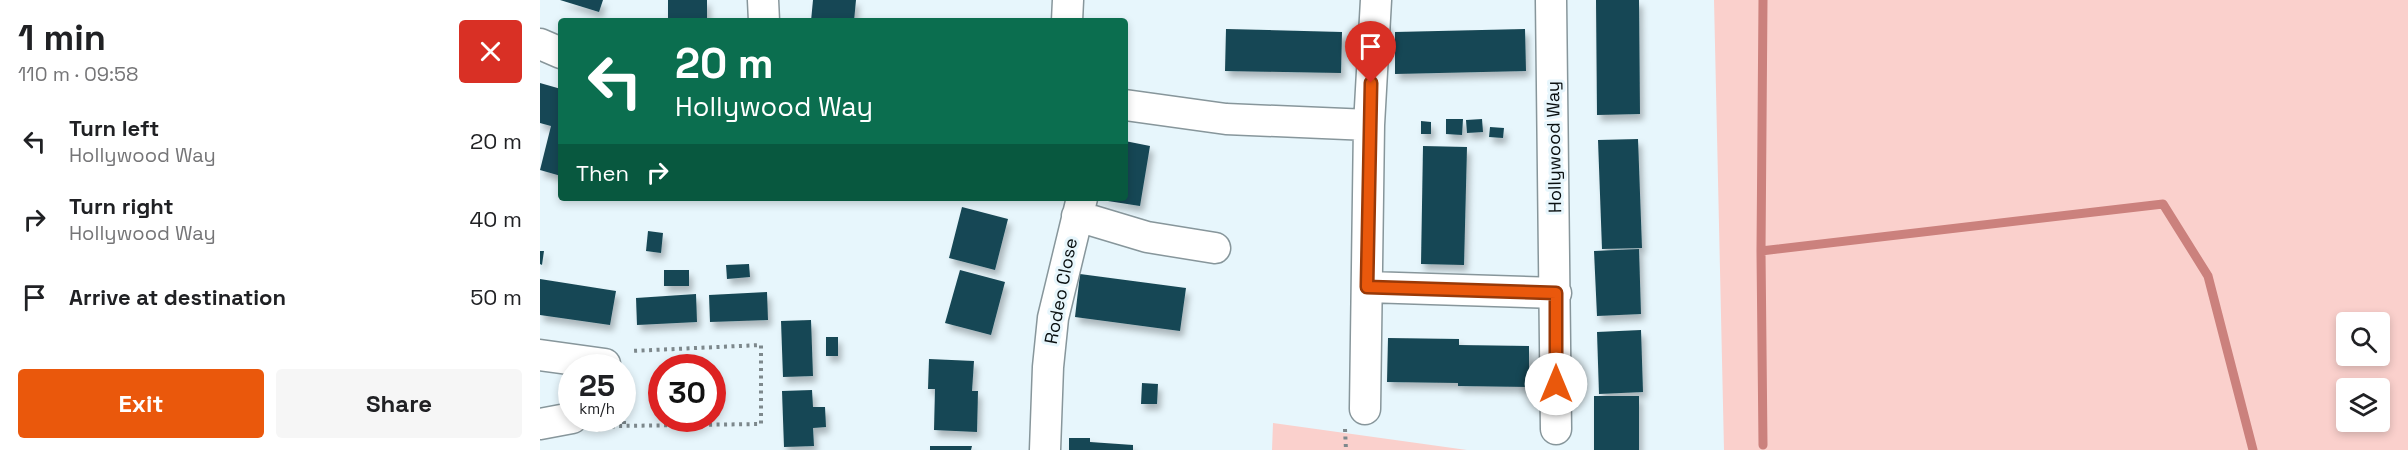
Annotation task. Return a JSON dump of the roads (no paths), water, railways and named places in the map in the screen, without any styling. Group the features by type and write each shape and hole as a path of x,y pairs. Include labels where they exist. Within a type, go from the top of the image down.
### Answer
{"street":[{"path":"763,0 764,18"},
{"path":"1067,18 1068,0"},
{"path":"1365,410 1369,125 1376,0"},
{"name":"Hollywood Way","path":"1551,0 1556,429"},
{"path":"540,44 558,52"},
{"path":"1128,105 1226,119 1369,125"},
{"name":"Rodeo Close","path":"1045,450 1048,367 1058,292 1079,207 1147,237 1215,248"},
{"path":"1367,287 1556,293"},
{"path":"540,356 558,358"},
{"path":"540,424 558,424"}],"waterway":[{"path":"1763,0 1761,251 1763,445"},
{"path":"1761,251 2163,204 2208,276 2253,450"}]}
